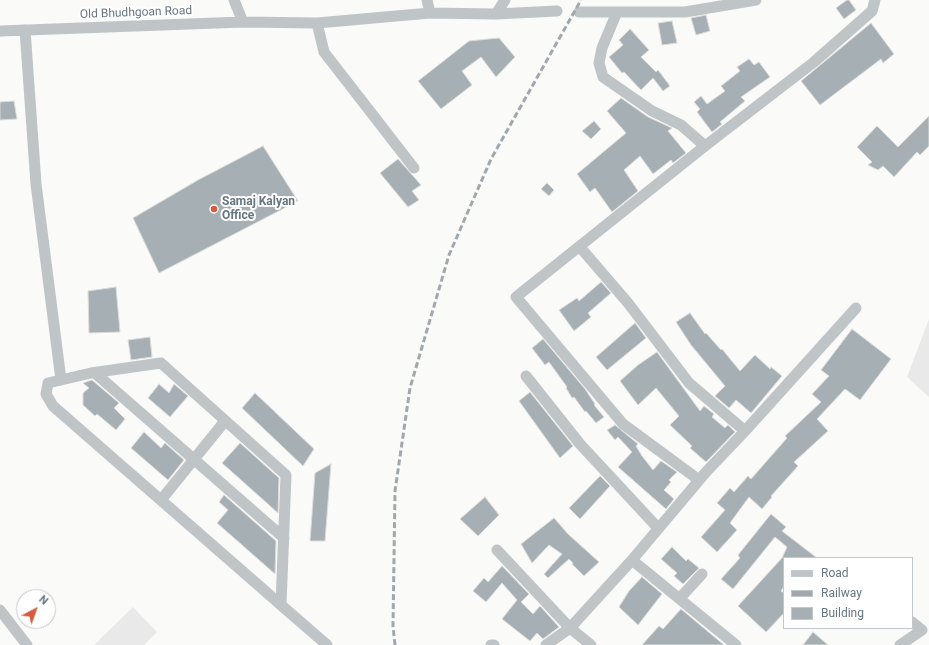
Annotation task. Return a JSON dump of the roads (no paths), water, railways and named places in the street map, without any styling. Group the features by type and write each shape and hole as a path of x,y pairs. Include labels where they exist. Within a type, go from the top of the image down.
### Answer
{"street":[{"path":"234,0 243,22"},
{"path":"427,0 430,13"},
{"path":"496,14 505,0"},
{"path":"579,12 685,12 756,0"},
{"path":"699,480 623,424 516,297 705,146 814,62 872,11 875,0"},
{"name":"Old Bhudhgoan Road","path":"0,31 243,22 318,23 430,13 496,14 557,12"},
{"path":"617,12 602,48 599,63 603,77 652,111 681,125 705,146"},
{"path":"318,23 324,52 414,168"},
{"path":"25,30 36,184 60,380"},
{"path":"580,246 628,303 689,383 745,431"},
{"path":"546,645 570,628 632,560 699,480 856,308"},
{"path":"281,605 286,475 161,363 95,373 48,383 46,394 53,406 161,500 281,605 327,645"},
{"path":"95,373 284,538"},
{"path":"526,376 580,444 658,528"},
{"path":"161,500 225,420"},
{"path":"497,550 570,628 591,645"},
{"path":"632,560 736,645"},
{"path":"680,598 702,574"},
{"path":"0,610 27,645"},
{"path":"900,645 922,630 913,623"}],"railway":[{"path":"395,645 393,626 395,491 410,388 449,255 491,159 581,0"}],"place":[{"name":"Samaj Kalyan Office","path":"214,209"}]}
